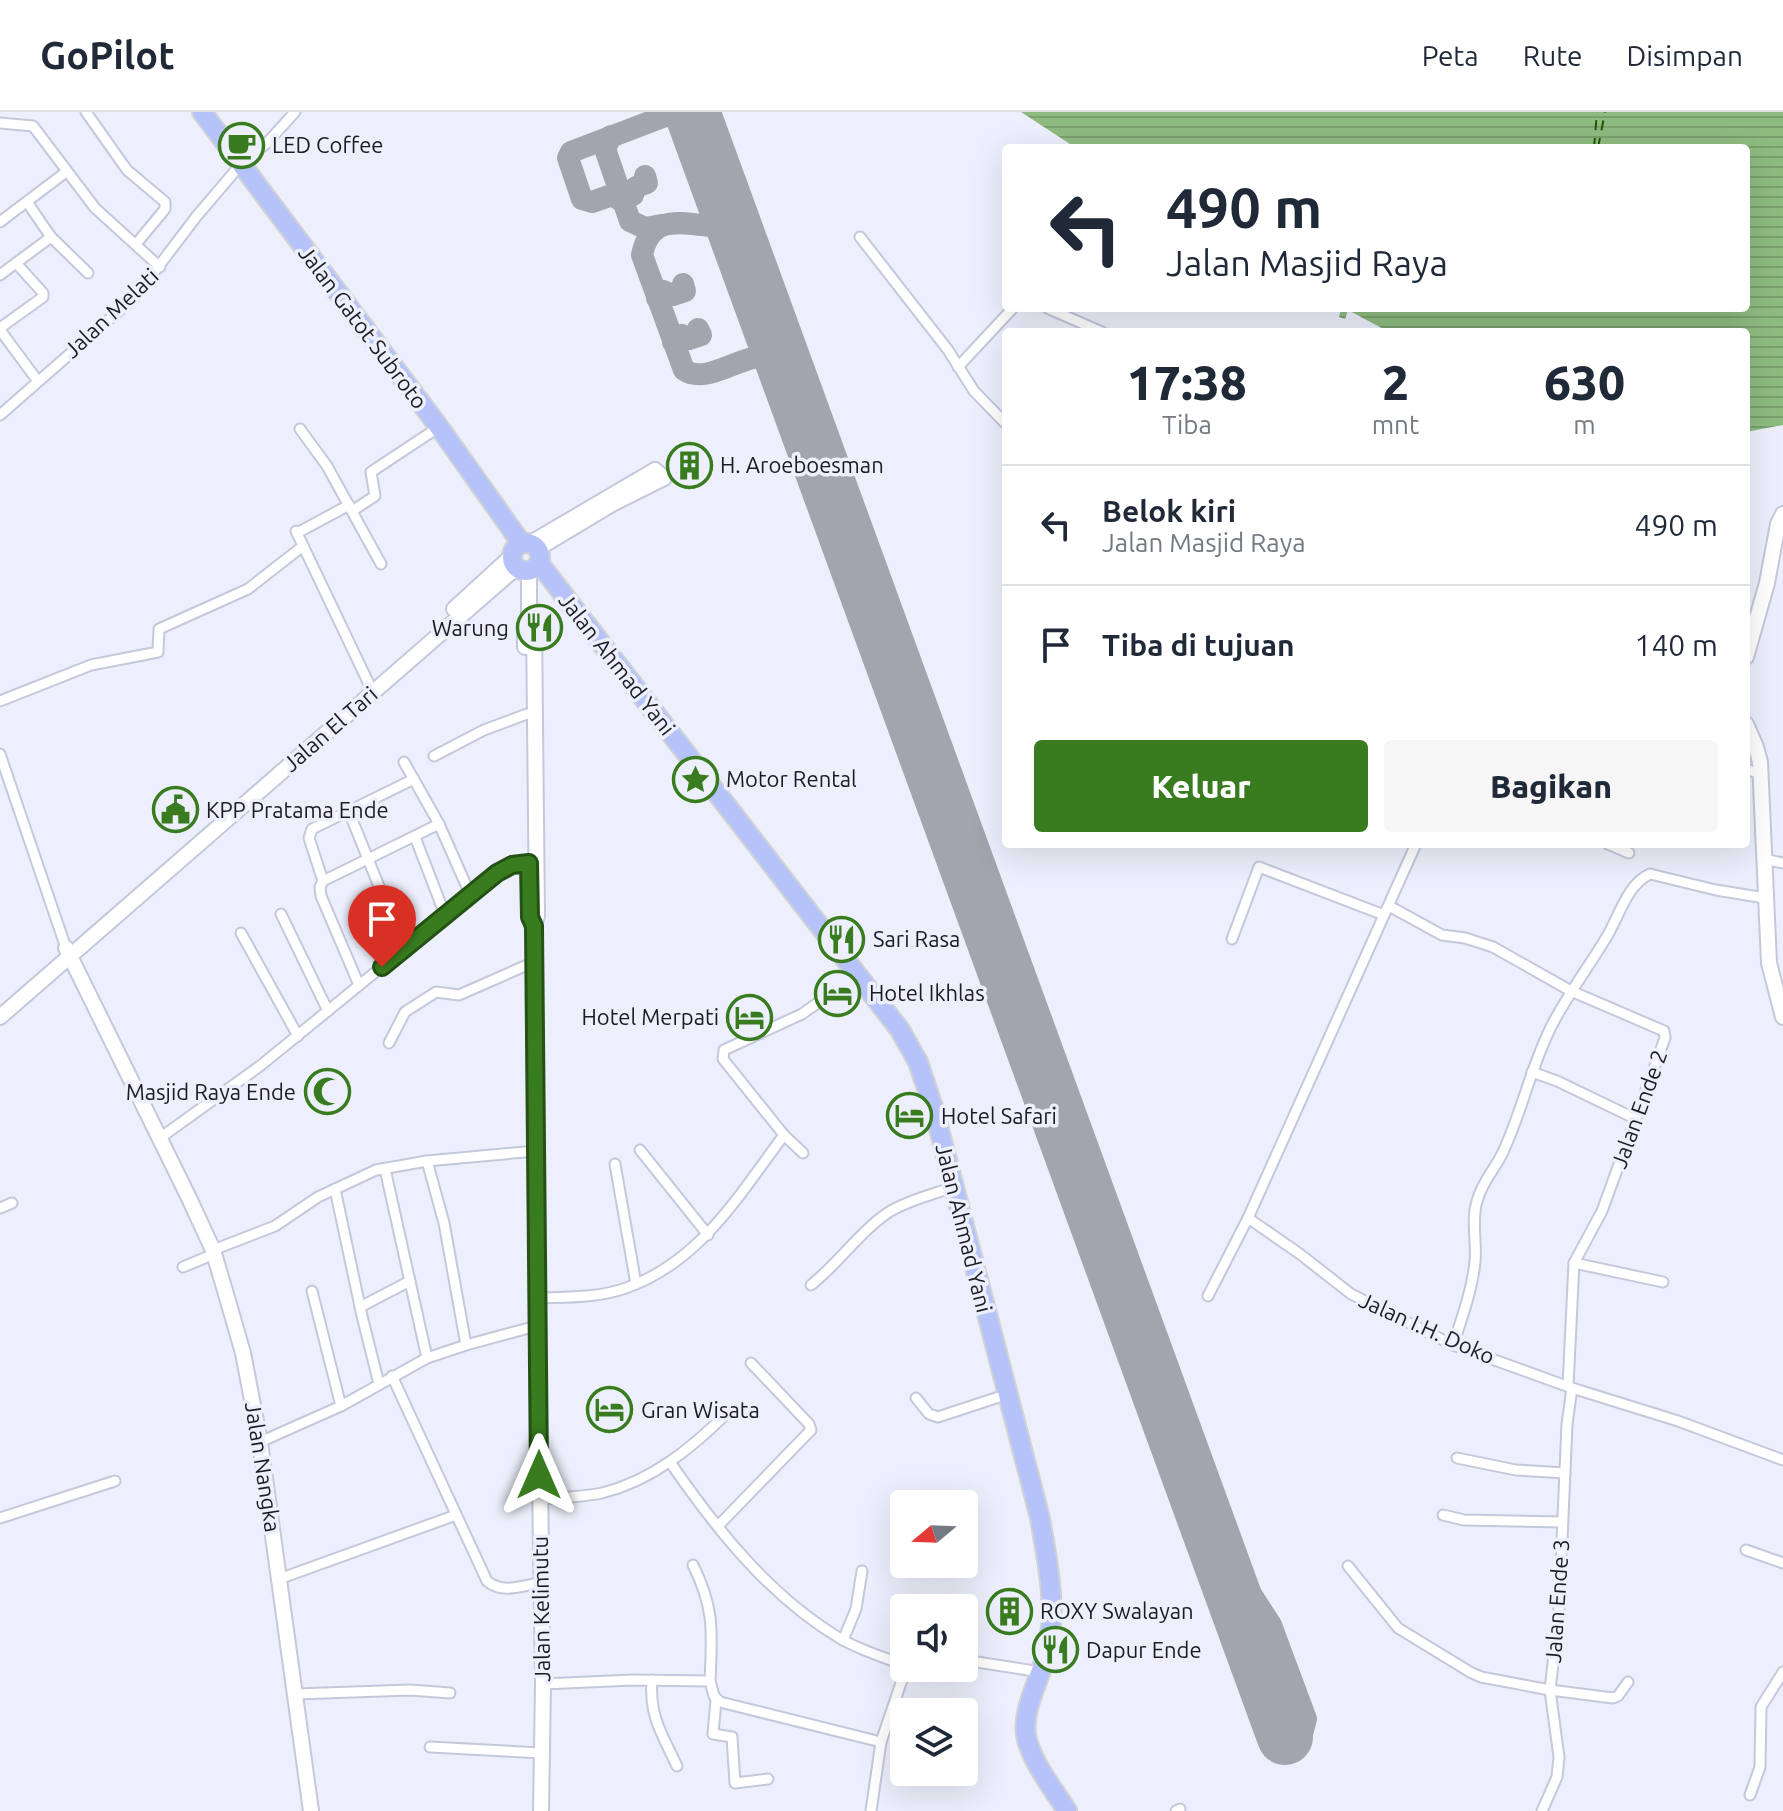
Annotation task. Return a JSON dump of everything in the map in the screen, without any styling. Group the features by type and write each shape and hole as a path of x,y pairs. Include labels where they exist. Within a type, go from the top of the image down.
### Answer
{"highway":[{"name":"Jalan Gatot Subroto","path":"202,112 439,427 526,556"},
{"name":"Jalan Ahmad Yani","path":"526,556 900,1030 918,1062 930,1095 1033,1487 1048,1569 1051,1629 1028,1711 1026,1733 1031,1750 1067,1811"}],"street":[{"path":"86,112 127,170 165,202 165,209 136,244"},
{"name":"Jalan Melati","path":"0,415 136,296 241,164 267,143 295,112"},
{"path":"0,123 33,126 95,208 160,267"},
{"path":"0,222 66,172"},
{"path":"27,202 51,237 88,273"},
{"path":"0,275 51,237"},
{"path":"860,237 948,350 974,391 1002,420"},
{"path":"16,263 41,290 43,297 0,329 37,380"},
{"path":"958,367 1009,312"},
{"path":"1054,312 1081,328"},
{"path":"369,684 296,532 375,496 371,472 439,427"},
{"path":"300,429 327,466 381,564"},
{"path":"533,862 527,714 525,625 529,618 526,556 574,520 660,474"},
{"path":"1750,643 1783,514"},
{"path":"0,701 91,665 158,652 159,629 248,589 303,546"},
{"name":"Jalan El Tari","path":"291,758 369,684 526,556"},
{"name":"Jalan El Tari","path":"0,1006 116,914 291,758 526,556"},
{"path":"529,618 534,624 533,862"},
{"path":"434,756 484,730 527,714"},
{"path":"1750,733 1756,747 1753,772 1763,859 1769,963 1783,1017"},
{"path":"0,754 68,952"},
{"path":"404,762 439,824 470,894"},
{"path":"323,881 309,835 312,829 414,779"},
{"path":"349,812 404,948"},
{"path":"359,985 320,887 323,881 439,824"},
{"path":"415,837 445,915"},
{"path":"1208,1296 1248,1218 1414,848"},
{"path":"1617,848 1629,853"},
{"path":"1763,859 1783,863"},
{"path":"160,1138 260,1066 497,873 512,865 533,862"},
{"name":"Jalan Kelimutu","path":"533,862 530,917 534,926 540,1325 541,1811"},
{"name":"Jalan Ende 2","path":"1232,939 1259,867 1386,911 1442,935 1493,947 1571,991 1664,1031 1665,1038 1602,1211 1574,1263 1570,1387"},
{"path":"1453,1345 1467,1302 1475,1262 1475,1205 1480,1190 1501,1157 1520,1113 1532,1072 1571,991 1606,938 1636,883 1650,874 1704,888 1765,898"},
{"path":"281,914 328,1011"},
{"path":"241,933 298,1036"},
{"name":"Jalan El Tari","path":"0,1017 68,952"},
{"name":"Jalan Nangka","path":"68,952 213,1252 243,1353 260,1442 311,1811"},
{"path":"389,1043 405,1012 436,992 459,995 534,962"},
{"path":"803,1153 784,1135 723,1059 724,1050 802,1014 857,975"},
{"path":"1532,1072 1636,1119"},
{"path":"539,1298 599,1295 636,1284 679,1260 708,1235 784,1135"},
{"path":"640,1150 708,1235"},
{"path":"183,1267 275,1226 359,1177 427,1161 536,1151"},
{"path":"427,1161 444,1223 466,1345"},
{"path":"615,1164 636,1284"},
{"path":"385,1169 427,1358"},
{"path":"811,1285 892,1210 953,1187"},
{"path":"335,1189 379,1384"},
{"path":"0,1208 12,1203"},
{"name":"Jalan I.H. Doko","path":"1248,1218 1351,1294 1453,1345 1783,1460"},
{"path":"1574,1263 1663,1282"},
{"path":"360,1307 410,1281"},
{"path":"312,1291 341,1406"},
{"path":"260,1442 341,1406 427,1358 540,1325"},
{"path":"718,1526 811,1430 800,1414 751,1363"},
{"path":"392,1376 487,1581 504,1589 539,1583"},
{"name":"Jalan Ende 3","path":"1542,1811 1557,1777 1559,1757 1550,1690 1559,1610 1570,1387"},
{"path":"916,1398 929,1414 938,1417 1008,1394"},
{"path":"540,1499 600,1493 629,1483 670,1462 707,1434 727,1413"},
{"path":"1457,1458 1516,1470 1565,1473"},
{"path":"670,1462 739,1551 786,1598 843,1640 890,1660"},
{"path":"0,1518 115,1481"},
{"path":"279,1579 456,1515"},
{"path":"1443,1515 1464,1520 1562,1522"},
{"path":"1746,1550 1783,1563"},
{"path":"693,1565 708,1597 710,1681 716,1700 713,1734 732,1737 735,1783 768,1779"},
{"path":"1348,1566 1398,1628 1481,1677 1613,1698 1628,1682"},
{"path":"843,1640 860,1597 862,1571"},
{"path":"978,1662 1041,1672"},
{"path":"1750,1795 1760,1767 1761,1707 1783,1672"},
{"path":"652,1680 652,1713 677,1766"},
{"path":"543,1684 710,1681"},
{"path":"871,1811 881,1742 900,1682"},
{"path":"296,1694 410,1690 450,1693"},
{"path":"716,1700 881,1742"},
{"path":"430,1747 541,1753"}],"shaded area":[{"path":"1021,112 1783,112 1783,425 1750,431 1750,328 1382,328 1352,312 1750,312 1750,144 1070,144"},
{"path":"1340,312 1347,312 1345,319 1339,317"}],"ferry route":[{"path":"1594,144 1597,112"},
{"path":"1599,144 1605,112"}],"taxiway":[{"path":"623,202 612,195 592,202 582,199 568,158 571,152 668,115 687,118 698,129"},
{"path":"611,136 605,149 630,221 645,228 662,225"},
{"path":"621,195 633,195 636,187 647,183 645,176"},
{"path":"740,243 728,231 718,228 671,224 663,225 650,235 642,255 684,370 705,374 765,356 777,358 786,369"},
{"path":"657,298 663,291 673,295 685,291 683,284"},
{"path":"673,342 682,335 689,339 701,335 698,329"},
{"path":"758,355 771,345 772,332"},
{"path":"1210,1531 1271,1625 1306,1719 1302,1734 1290,1740 1277,1737 1271,1724 1275,1710"}],"runway":[{"path":"692,112 1285,1737"}],"place":[{"name":"LED Coffee","path":"241,145"},
{"name":"H. Aroeboesman","path":"689,465"},
{"name":"Warung","path":"540,628"},
{"name":"Motor Rental","path":"695,779"},
{"name":"KPP Pratama Ende","path":"175,810"},
{"name":"Sari Rasa","path":"842,939"},
{"name":"Hotel Ikhlas","path":"838,993"},
{"name":"Hotel Merpati","path":"750,1017"},
{"name":"Masjid Raya Ende","path":"327,1092"},
{"name":"Hotel Safari","path":"910,1116"},
{"name":"Gran Wisata","path":"610,1410"},
{"name":"ROXY Swalayan","path":"1009,1611"},
{"name":"Dapur Ende","path":"1055,1650"}],"route":[{"path":"382,967 497,873 512,865 529,863 530,917 534,926 539,1475"}]}
